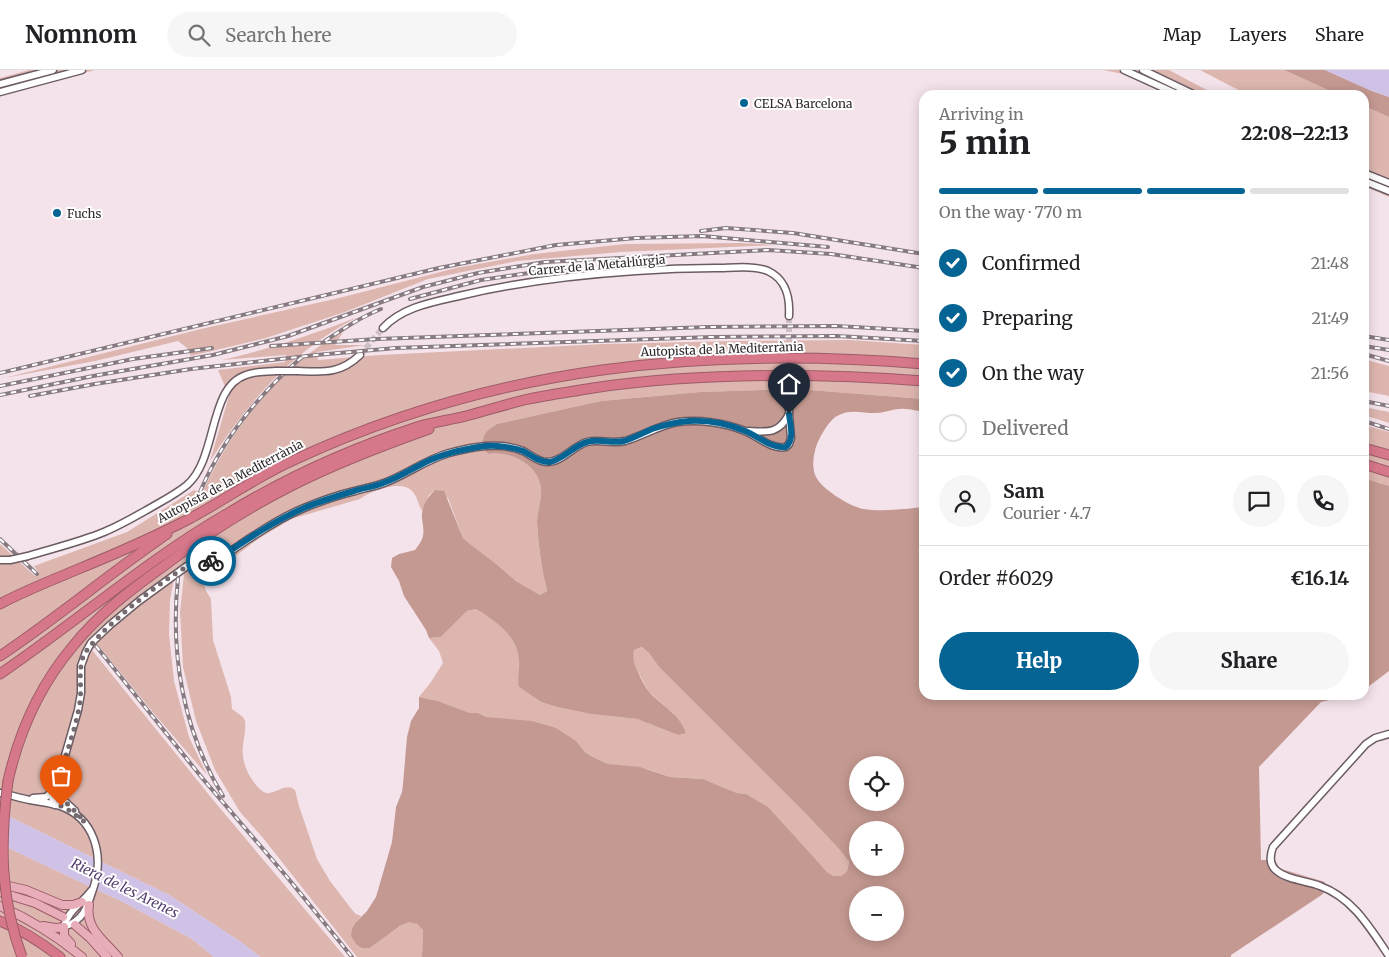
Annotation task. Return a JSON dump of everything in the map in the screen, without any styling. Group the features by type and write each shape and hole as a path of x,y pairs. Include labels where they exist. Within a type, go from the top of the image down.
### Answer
{"highway":[{"name":"Autopista de la Mediterrània","path":"0,604 124,550 192,517 292,461 350,436 440,404 541,379 648,364 726,359 823,358 919,364"},
{"path":"0,674 159,557 207,525 307,471 376,442 421,426 467,416 524,400 566,392 678,379 808,376 919,381"},
{"path":"22,957 9,916 2,871 2,822 8,781 14,756 26,723 40,695 72,646 104,613 126,594 174,558 226,523 290,486 333,466 467,416"},
{"path":"1369,450 1389,456"},
{"path":"1369,466 1389,472"},
{"path":"0,656 120,567 192,517"},
{"path":"0,921 35,939 60,957"}],"main road":[{"path":"0,884 26,890 62,905 85,902 92,927 118,957"},
{"path":"0,892 36,903 63,917"},
{"path":"0,906 58,938 81,956"},
{"path":"36,925 56,928 64,927 66,938 81,956"},
{"path":"75,925 107,957"}],"street":[{"path":"0,84 53,70"},
{"path":"0,92 82,70"},
{"path":"1124,70 1167,90"},
{"path":"1143,70 1185,90"},
{"path":"1369,175 1389,184"},
{"path":"1369,183 1389,191"},
{"name":"Carrer de la Metal·lúrgia","path":"383,328 393,318 410,310 434,302 485,290 593,274 697,268 756,268 768,271 780,280 788,291 789,316"},
{"path":"0,560 28,556 103,533 124,523 186,486 202,464 223,397 236,379 246,375 276,371 330,372 348,365 360,356"},
{"path":"745,431 774,447 786,447 791,441 789,386"},
{"path":"56,805 52,798 78,710 81,694 81,666 88,648 110,625 187,566 219,558 270,525 303,508 353,491 382,484 425,462 469,448 506,447 522,450 542,461 548,462 560,458 585,442 622,441 654,428 677,422 705,422 745,431 771,432 780,426 789,414"},
{"path":"1389,734 1375,738 1366,744 1273,847 1270,855 1273,868 1279,873 1324,887 1344,899 1357,910 1389,956"},
{"path":"58,780 59,796 85,822 91,832 96,844 98,865 94,886 78,919 64,927"},
{"path":"25,799 46,797 54,790"},
{"path":"0,792 56,805 70,811 85,822"}],"shaded area":[{"path":"29,70 95,70 0,96 0,78"},
{"path":"1103,70 1169,70 1207,90 1159,90 1128,75"},
{"path":"1200,70 1284,70 1328,90 1238,90"},
{"path":"1284,70 1325,70 1389,97 1389,117 1369,108 1369,90 1328,90"},
{"path":"1369,108 1389,117 1389,197 1369,188"},
{"path":"740,243 777,245 621,252 517,261 428,279 345,312 266,338 191,356 187,348 178,341 95,361 4,378 456,268 534,254 625,244"},
{"path":"358,317 334,330 313,345 274,379 241,418 210,461 229,396 218,370 285,362 286,355 222,360 290,341"},
{"path":"343,332 335,345 366,345 317,352 318,360 380,355 604,344 850,340 919,345 919,399 797,389 700,392 601,401 497,424 490,428 489,454 506,455 522,461 535,472 539,480 541,497 537,523 543,575 547,591 540,595 516,581 463,538 448,498 435,490 429,495 422,511 413,492 406,487 400,486 378,490 360,499 291,519 258,539 224,565 207,572 204,584 211,599 213,640 231,697 232,709 243,717 245,721 243,756 250,776 265,793 289,787 295,790 317,859 330,881 353,911 361,916 356,922 370,948 401,926 413,922 423,930 422,957 357,957 263,838 240,812 215,770 196,721 183,667 180,612 184,574 174,579 170,600 169,634 174,681 189,737 207,775 98,645 92,650 214,801 345,957 260,957 241,942 169,895 0,812 0,544 35,576 39,573 34,566 127,532 194,490 202,493 223,453 249,414 280,379 317,347"},
{"path":"1369,361 1389,366 1389,396 1369,392"},
{"path":"797,389 919,399 919,411 902,409 878,413 847,412 837,416 830,422 820,437 813,464 816,477 824,487 857,507 870,510 919,507 919,700 1330,700 1321,702 1259,767 1261,860 1275,860 1281,869 1325,882 1323,894 1231,955 1231,957 422,957 423,930 417,924 409,922 400,926 370,948 362,948 356,944 351,936 352,929 376,897 392,842 396,807 402,792 407,737 411,721 419,708 419,697 438,701 486,717 532,721 556,728 576,741 586,753 608,764 640,767 670,777 703,779 737,793 746,794 768,807 827,872 834,876 841,876 847,871 849,862 839,849 659,667 642,647 634,650 633,656 634,664 646,688 680,721 686,733 678,735 637,719 591,714 541,702 519,687 518,651 510,636 490,618 476,609 467,611 441,637 429,638 426,630 404,596 399,581 391,567 392,558 415,550 422,540 422,511 429,496 435,490 444,491 463,538 516,581 540,595 547,591 537,529 541,492 539,480 535,472 522,461 506,455 489,454 483,449 483,440 487,431 497,424 601,401 700,392"},
{"path":"1369,408 1389,412 1389,423 1369,417"},
{"path":"1369,426 1389,432 1389,486 1369,480"},
{"path":"1369,480 1389,486 1389,671 1369,686"},
{"path":"476,609 496,622 508,633 513,640 520,659 519,687 541,702 591,714 637,719 678,735 673,713 649,692 635,666 632,658 634,650 642,647 659,667 839,849 849,862 847,871 841,876 834,876 827,872 746,794 737,793 703,779 670,777 647,769 608,764 586,753 576,741 486,717 478,713 470,713 438,701 419,697 443,663 439,651 429,638 441,637 467,611"},
{"path":"0,844 125,903 192,939 214,957 0,957"}],"water":[{"path":"1325,70 1389,70 1389,97 1372,91"},
{"name":"Riera de les Arenes","path":"0,812 169,895 241,942 260,957 214,957 192,939 125,903 0,844"}],"tunnel":[{"path":"789,316 789,386"},
{"path":"360,355 383,328"}],"railway":[{"path":"701,231 726,228 793,233 919,253"},
{"path":"0,373 439,268 556,245 636,238 702,236 828,247"},
{"path":"0,395 93,376 213,355 288,336 423,287 478,273 545,262 768,250 831,254 919,267"},
{"path":"410,299 481,280 571,267"},
{"path":"325,341 359,319 381,309"},
{"path":"271,346 377,339 708,327 836,326 919,331"},
{"path":"30,396 191,369 396,348 712,337 837,336 919,341"},
{"path":"1369,337 1389,340"},
{"path":"1369,347 1389,350"},
{"path":"0,386 133,359 212,348"},
{"path":"1369,355 1389,361"},
{"path":"200,492 219,453 243,418 256,402 302,357"},
{"path":"1369,402 1389,406"},
{"path":"1369,423 1389,429"},
{"path":"0,539 37,574"},
{"path":"178,578 176,635 182,691 198,745 209,771 223,796"},
{"path":"96,646 203,779 287,877 352,957"}],"way so far":[{"path":"61,806 85,822 71,806 60,798 58,780 78,710 81,694 81,666 88,648 110,625 167,580 187,566 211,561"}],"place":[{"name":"CELSA Barcelona","path":"744,103"},
{"name":"Fuchs","path":"57,213"}],"route":[{"path":"211,561 219,558 270,525 303,508 353,491 382,484 425,462 469,448 506,447 522,450 542,461 548,462 560,458 585,442 622,441 631,439 654,428 677,422 691,421 736,428 774,447 782,448 786,447 791,441 789,414"}]}
